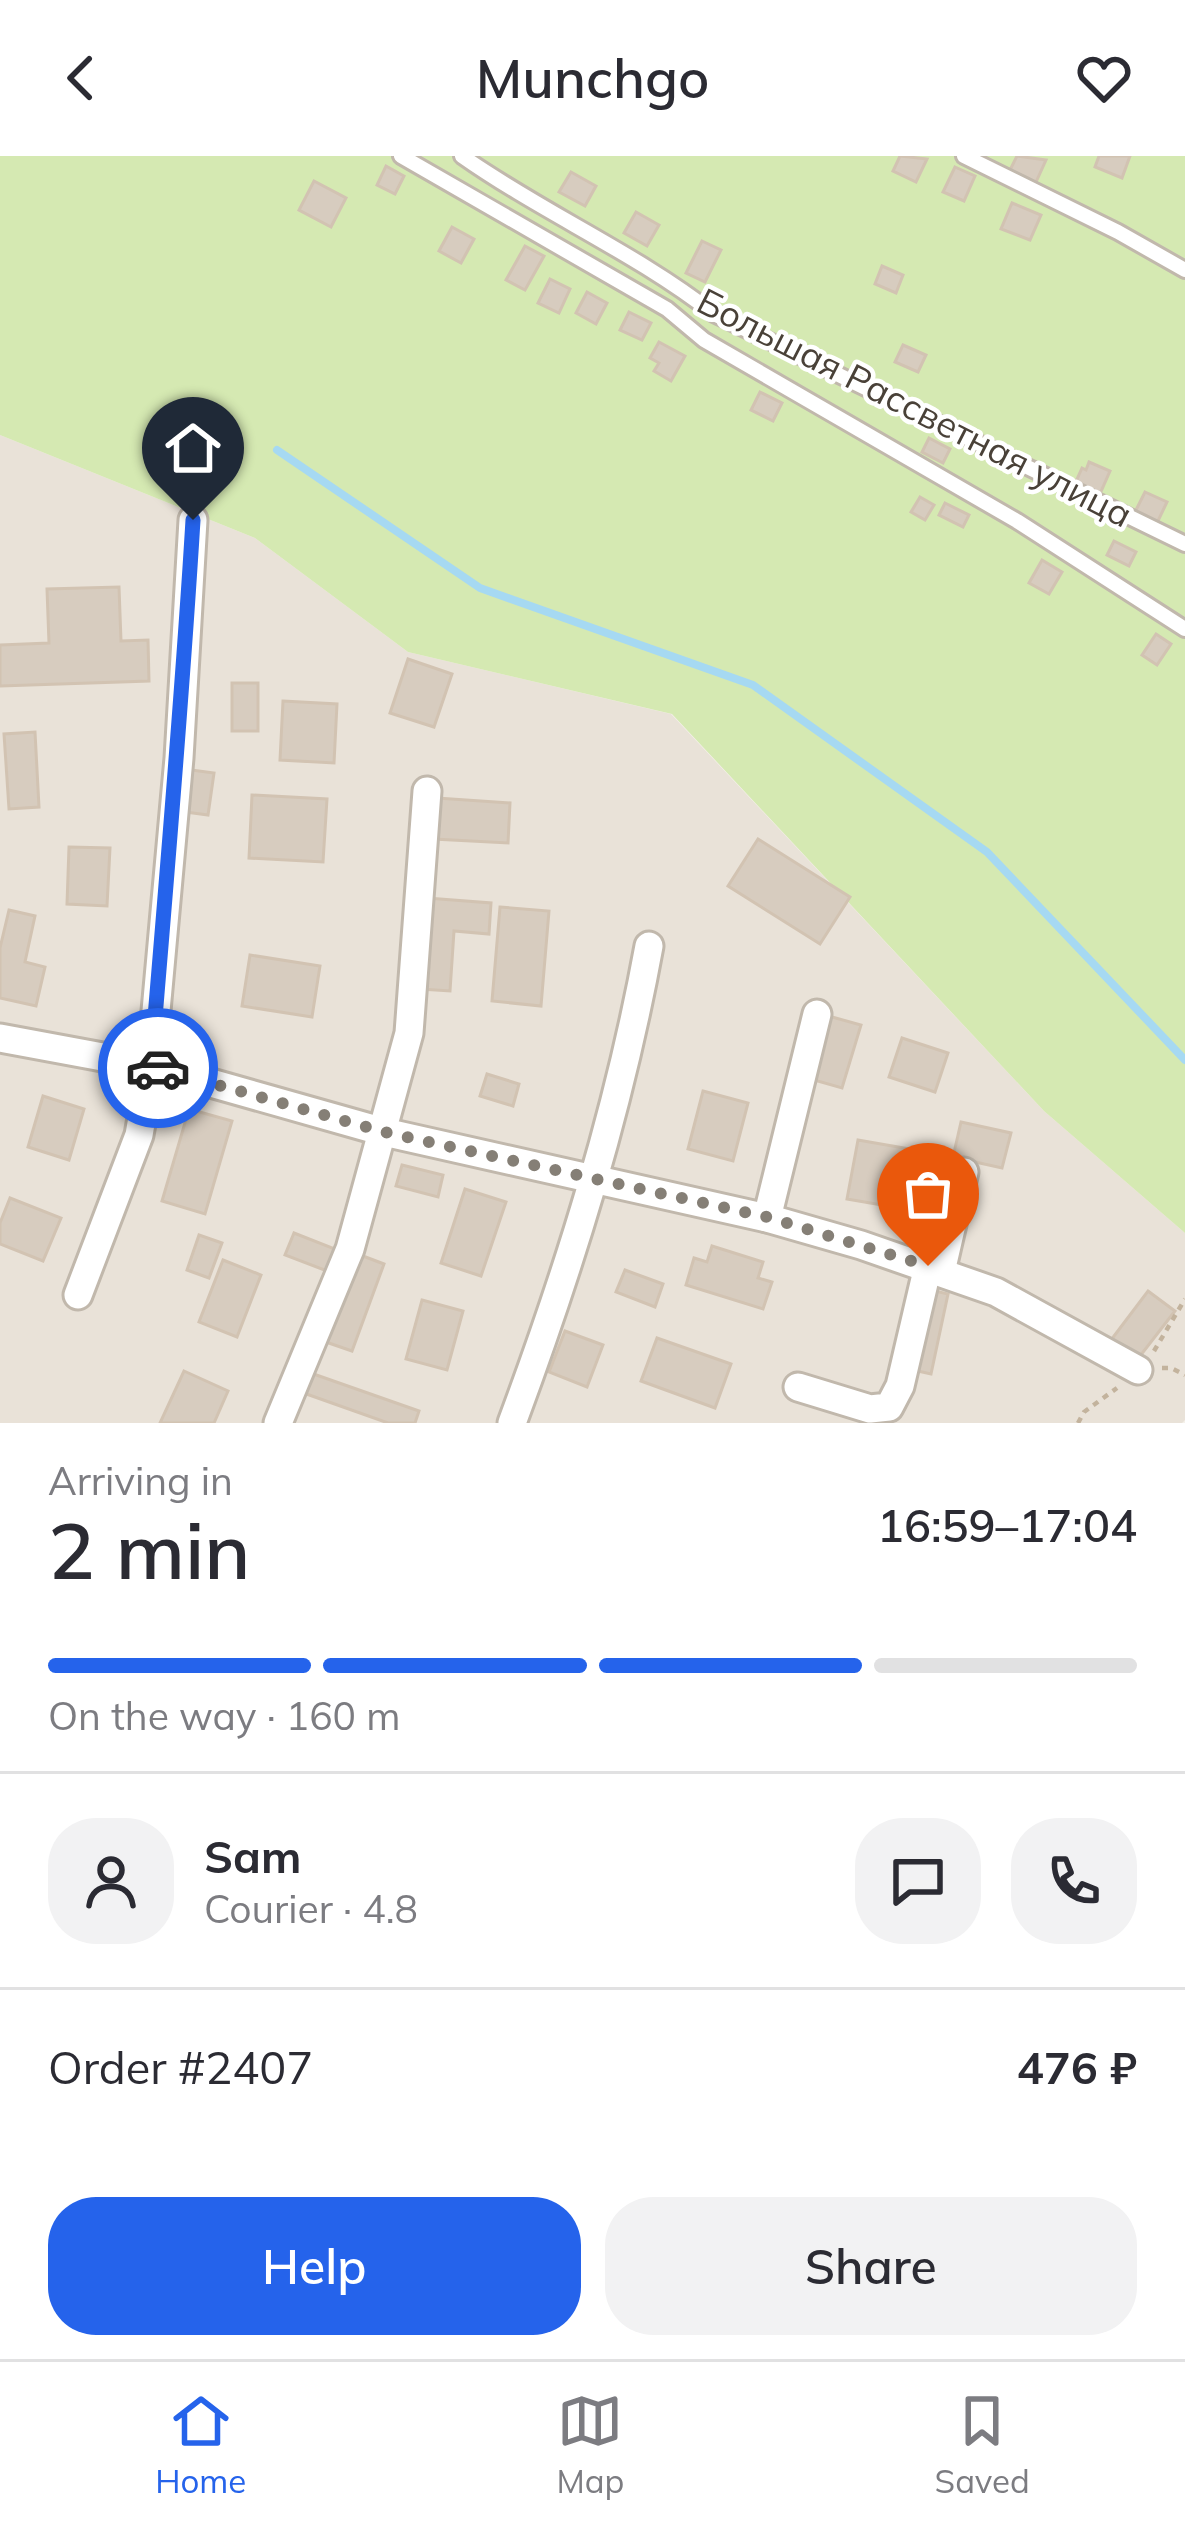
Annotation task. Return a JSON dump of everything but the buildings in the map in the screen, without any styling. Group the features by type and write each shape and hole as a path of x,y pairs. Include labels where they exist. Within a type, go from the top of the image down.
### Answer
{"street":[{"path":"78,1295 139,1135 151,1066 179,758 193,520"},
{"path":"278,1423 350,1249 409,1033 427,791"},
{"path":"512,1423 595,1181 628,1060 649,946"},
{"path":"767,1217 817,1014"},
{"path":"0,1038 151,1066 384,1132 767,1217 997,1292 1140,1367"},
{"path":"798,1387 870,1409 890,1406 964,1172"}],"lane":[{"path":"401,156 667,308 704,340 1017,521 1185,629"},
{"name":"Большая Рассветная улица","path":"462,156 507,188 680,287 714,314 1185,544"},
{"path":"964,156 1185,270"},
{"path":"667,308 680,287"}],"path":[{"path":"1078,1423 1084,1412 1140,1367 1185,1299"}],"shaded area":[{"path":"0,435 255,538 408,652 671,714 1044,1111 1185,1233 1185,1420 0,1423"}],"green space":[{"path":"0,156 1185,156 1185,1233 1044,1111 672,714 408,652 255,538 0,435"}],"waterway":[{"path":"277,450 480,588 753,685 987,852 1185,1060"}],"way so far":[{"path":"158,1068 384,1132 767,1217 928,1266"}],"route":[{"path":"158,1068 151,1066 157,967 179,758 193,520"}]}
